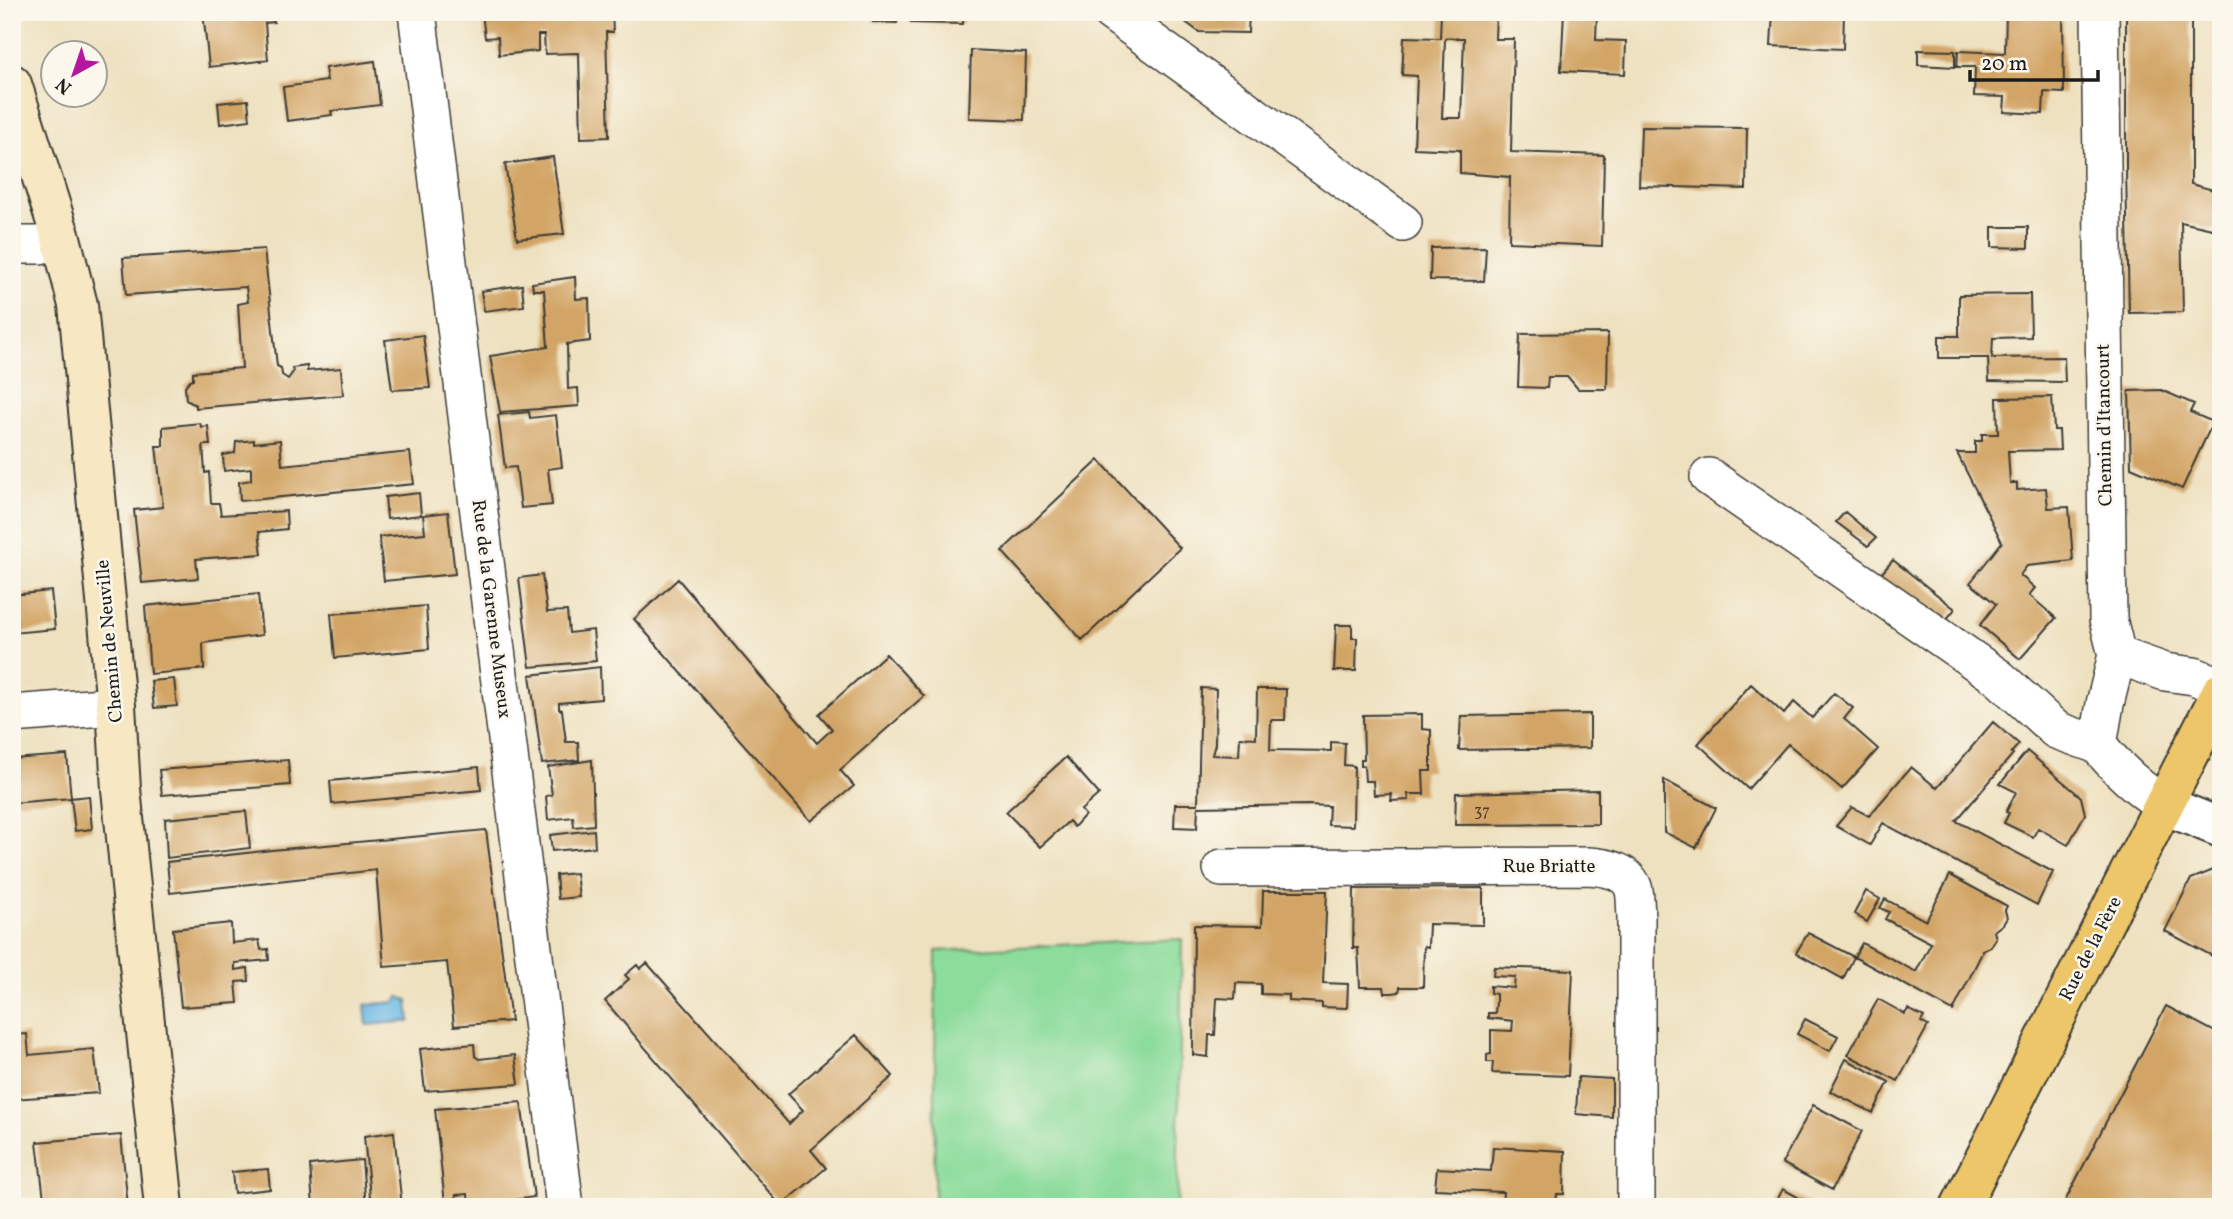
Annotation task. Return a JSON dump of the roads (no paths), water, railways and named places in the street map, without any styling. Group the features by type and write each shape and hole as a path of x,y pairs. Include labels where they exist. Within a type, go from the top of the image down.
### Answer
{"main road":[{"name":"Chemin de Neuville","path":"12,84 61,238 78,305 116,706 121,789 164,1207"},
{"name":"Rue de la Fère","path":"1960,1207 2221,689"}],"street":[{"name":"Rue de la Garenne Museux","path":"417,12 565,1207"},
{"path":"1111,12 1403,223"},
{"name":"Chemin d'Itancourt","path":"2098,745 2117,654 2108,619 2100,12"},
{"path":"12,245 40,245 61,238"},
{"path":"1709,477 1999,678 2056,730 2098,745 2136,786 2164,805 2221,828"},
{"path":"2117,654 2165,672 2194,676 2221,689"},
{"path":"12,714 116,706"},
{"name":"Rue Briatte","path":"1222,868 1588,866 1606,867 1622,875 1633,886 1636,916 1636,1207"}],"water":[{"path":"399,997 408,1000 410,1021 367,1025 365,1005 395,1002"}]}
